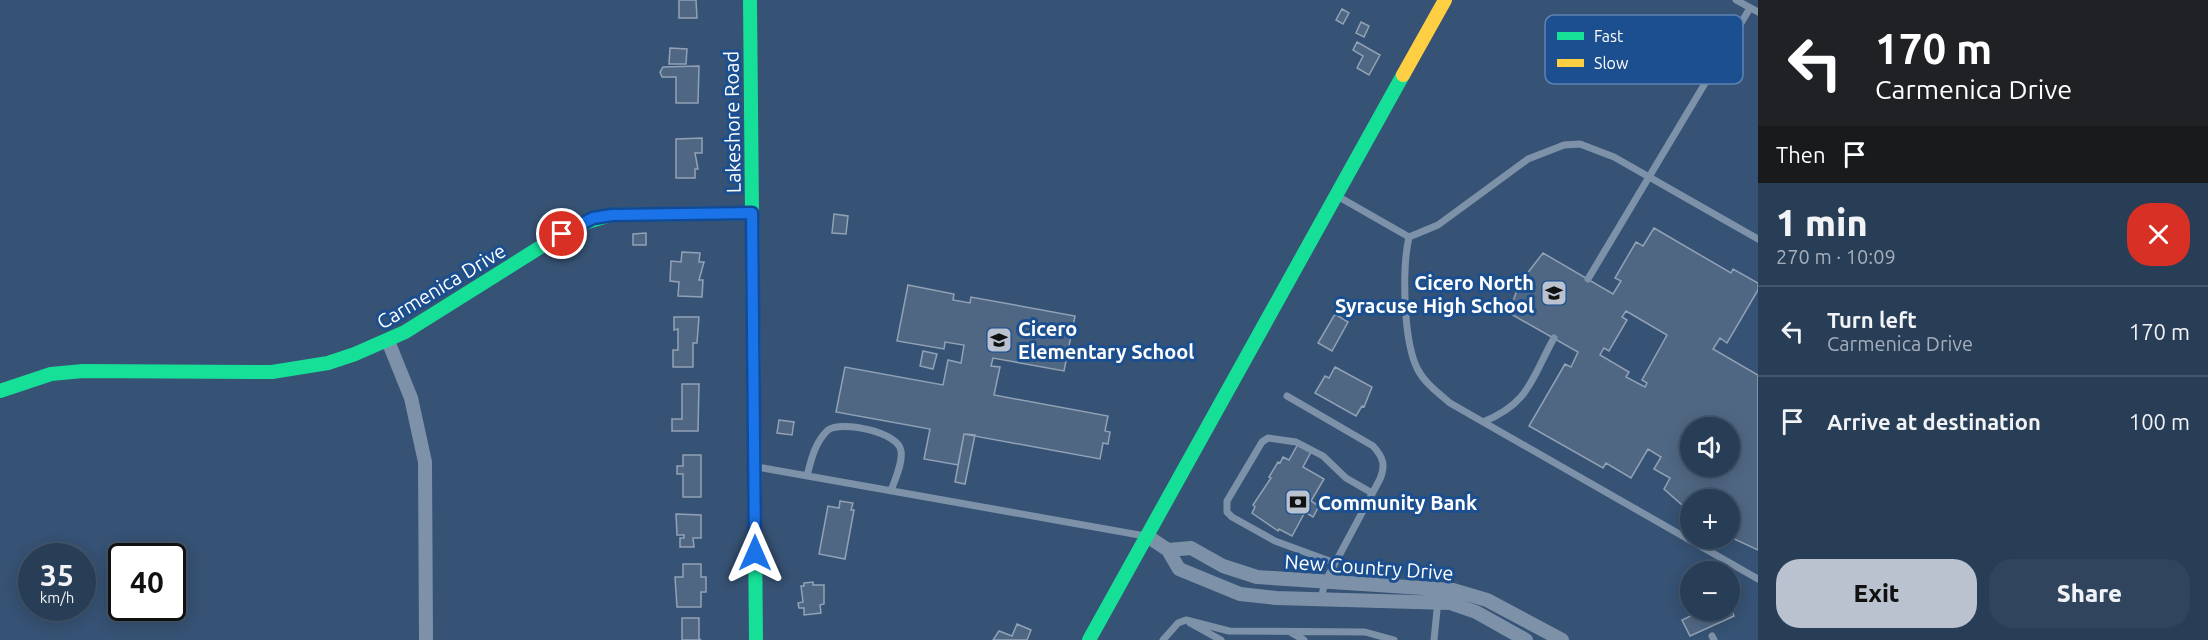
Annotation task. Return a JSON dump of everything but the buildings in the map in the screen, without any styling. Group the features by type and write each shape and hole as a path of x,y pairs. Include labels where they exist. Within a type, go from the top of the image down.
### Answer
{"street":[{"name":"Lakeshore Road","path":"750,0 756,640"},
{"path":"1089,640 1445,0"},
{"name":"Carmenica Drive","path":"0,391 51,374 83,371 297,371 365,352 416,328 574,226 593,218 612,215 752,213"},
{"path":"388,341 411,398 425,462 426,640"},
{"name":"New Country Drive","path":"1147,536 1168,550 1179,569 1231,591 1276,598 1321,599 1439,595 1453,590 1487,600 1562,640"},
{"name":"New Country Drive","path":"1168,550 1191,548 1223,566 1257,578 1325,582 1439,595 1476,612 1526,640"}],"lane":[{"path":"1736,0 1758,12"},
{"path":"1743,20 1750,8"},
{"path":"1588,279 1705,84"},
{"path":"1409,237 1438,225 1528,159 1564,145 1580,144 1597,149 1758,239"},
{"path":"1336,195 1409,237"},
{"path":"1409,237 1404,269 1410,353 1418,371 1434,390 1483,422 1758,579"},
{"path":"1483,422 1502,414 1521,400 1554,338"},
{"path":"1287,396 1373,446 1383,456 1383,469 1325,582 1321,599"},
{"path":"807,476 813,454 829,429 839,426 870,430 896,441 902,450 899,470 891,491"},
{"path":"1335,563 1275,542 1227,512 1227,501 1258,448 1268,438 1296,442 1323,456 1346,478 1372,493"},
{"path":"754,466 1147,536"},
{"path":"1434,640 1439,595"},
{"path":"1185,620 1221,640"},
{"path":"1163,640 1178,623 1185,620 1228,631 1365,632 1394,640"},
{"path":"1288,631 1304,640"}],"traffic: fast":[{"path":"750,0 756,640"},
{"path":"1089,640 1403,75"},
{"path":"0,391 51,374 83,371 272,372 328,363 405,332 574,226 611,215 752,213"}],"traffic: slow":[{"path":"1403,75 1445,0"}],"place":[{"name":"Cicero North Syracuse High School","path":"1554,293"},
{"name":"Cicero Elementary School","path":"999,340"},
{"name":"Community Bank","path":"1298,502"}],"route":[{"path":"562,234 593,218 612,215 752,213 755,553"}]}
